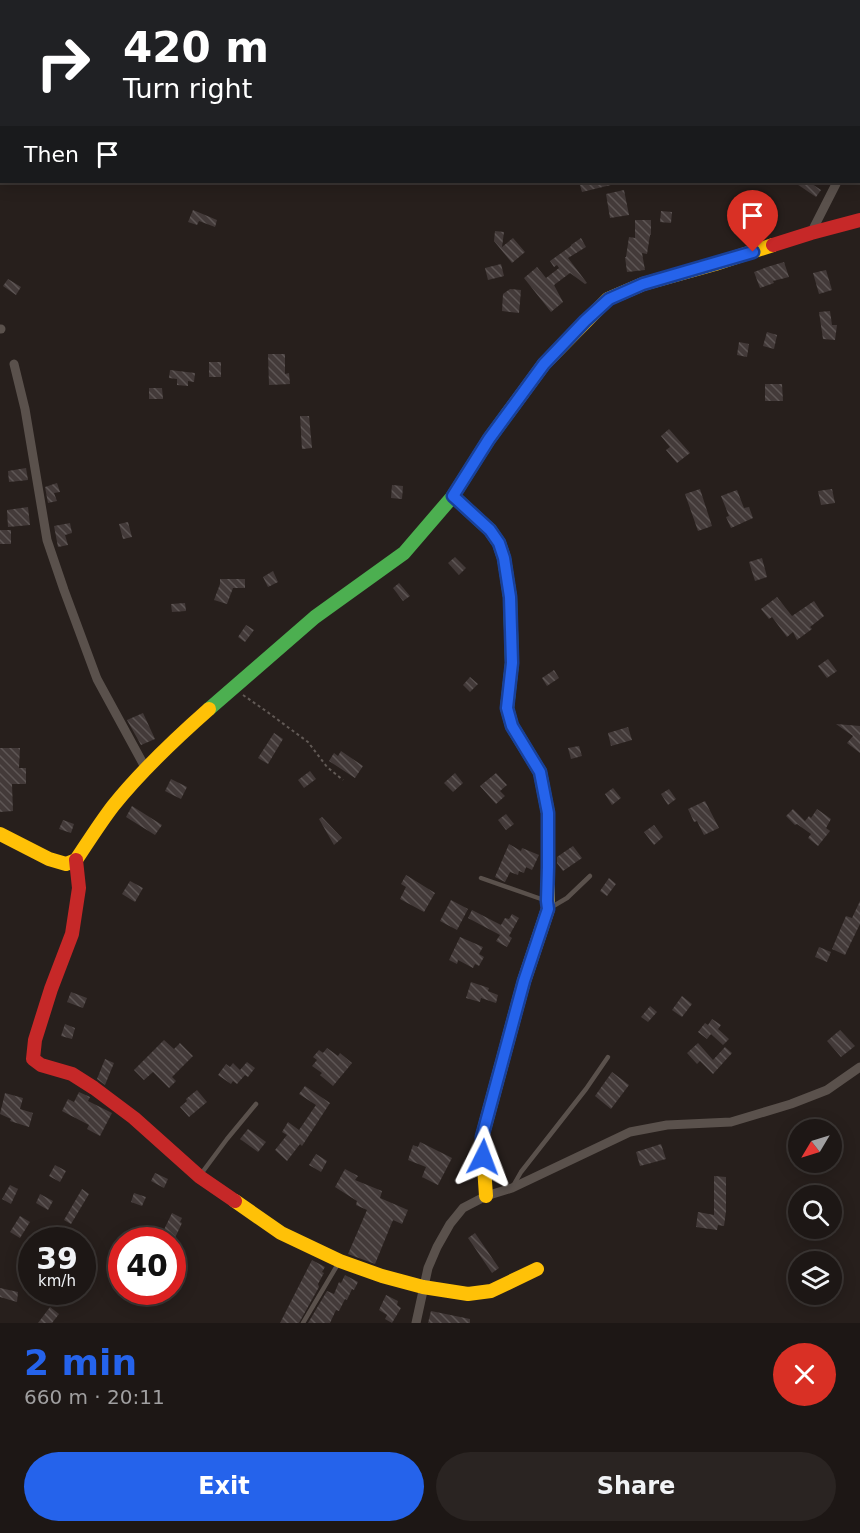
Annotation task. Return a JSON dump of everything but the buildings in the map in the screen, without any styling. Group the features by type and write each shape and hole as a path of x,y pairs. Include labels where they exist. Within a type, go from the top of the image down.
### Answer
{"street":[{"path":"811,234 836,183"},
{"path":"0,834 49,859 66,864 76,860 114,806 146,769 184,731 315,617 404,553 453,496 489,439 544,364 609,299 643,284 860,220"},
{"path":"14,364 29,429 47,540 97,679 146,769"},
{"path":"453,496 490,530 499,543 504,558 510,597 512,663 507,708 512,726 540,772 548,813 547,905 482,1137 486,1196"},
{"path":"76,860 79,888 72,934 38,1030 33,1059 41,1065 72,1074 94,1088 134,1118 200,1177 281,1233 340,1261 423,1287 468,1294 491,1291 537,1269"},
{"path":"416,1323 428,1268 436,1247 463,1208 486,1196 512,1188 630,1132 667,1125 731,1122 791,1104 827,1090 860,1067"}],"lane":[{"path":"481,878 547,905 567,898 590,876"},
{"path":"512,1188 521,1172 608,1057"},
{"path":"200,1177 226,1139 256,1104"},
{"path":"303,1323 340,1261"}],"path":[{"path":"233,689 308,742 327,767 343,780"}],"traffic: fast":[{"path":"209,709 315,617 404,553 453,496 508,413"},
{"path":"453,496 490,530 499,543 504,558 510,597 512,663 507,708 512,726 540,772 548,813 548,839"}],"traffic: slow":[{"path":"508,413 544,364 608,299 643,284 773,245"},
{"path":"0,834 49,859 66,864 76,860 103,819 135,780 209,709"},
{"path":"486,1196 482,1137 524,981 548,909 548,839"},
{"path":"235,1201 281,1233 340,1261 423,1287 468,1294 491,1291 537,1269"}],"traffic: jam":[{"path":"773,245 860,220"},
{"path":"76,860 79,888 72,934 35,1040 33,1059 41,1065 72,1074 94,1088 134,1118 200,1177 235,1201"}],"route":[{"path":"483,1157 482,1137 524,981 548,909 548,813 540,772 512,726 507,708 512,663 510,597 504,558 499,543 490,530 453,496 489,439 544,364 609,299 643,284 753,252"}]}
